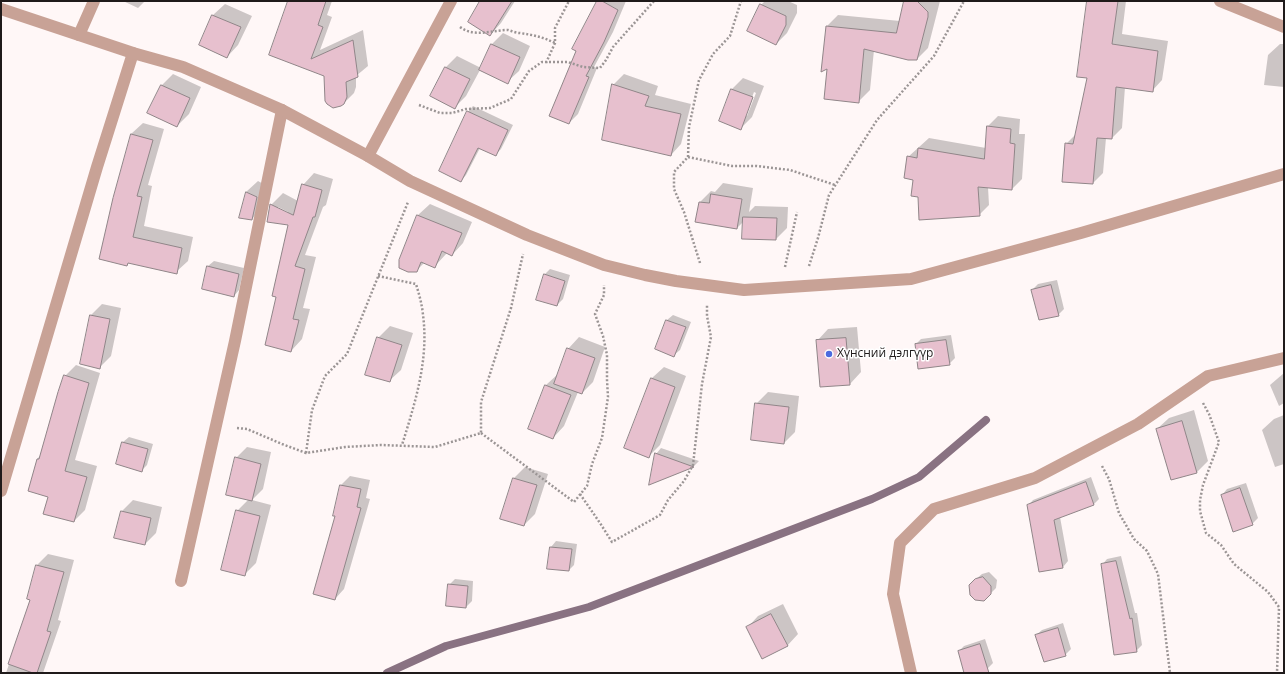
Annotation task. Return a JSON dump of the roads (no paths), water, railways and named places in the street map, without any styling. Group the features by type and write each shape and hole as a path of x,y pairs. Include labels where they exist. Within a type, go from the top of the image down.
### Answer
{"street":[{"path":"79,35 94,1"},
{"path":"368,156 451,1"},
{"path":"1220,1 1284,27"},
{"path":"1,9 183,68 282,110 368,156 410,181 527,235 604,265 645,275 744,290 911,279 1081,234 1284,174"},
{"path":"1,490 133,53"},
{"path":"181,581 235,341 282,110"},
{"path":"911,673 892,594 900,543 934,509 1035,478 1138,424 1208,376 1284,358"}],"waterway":[{"path":"387,673 446,646 589,607 872,499 919,477 986,420"}],"place":[{"name":"Хүнсний дэлгүүр","path":"829,354"}]}
